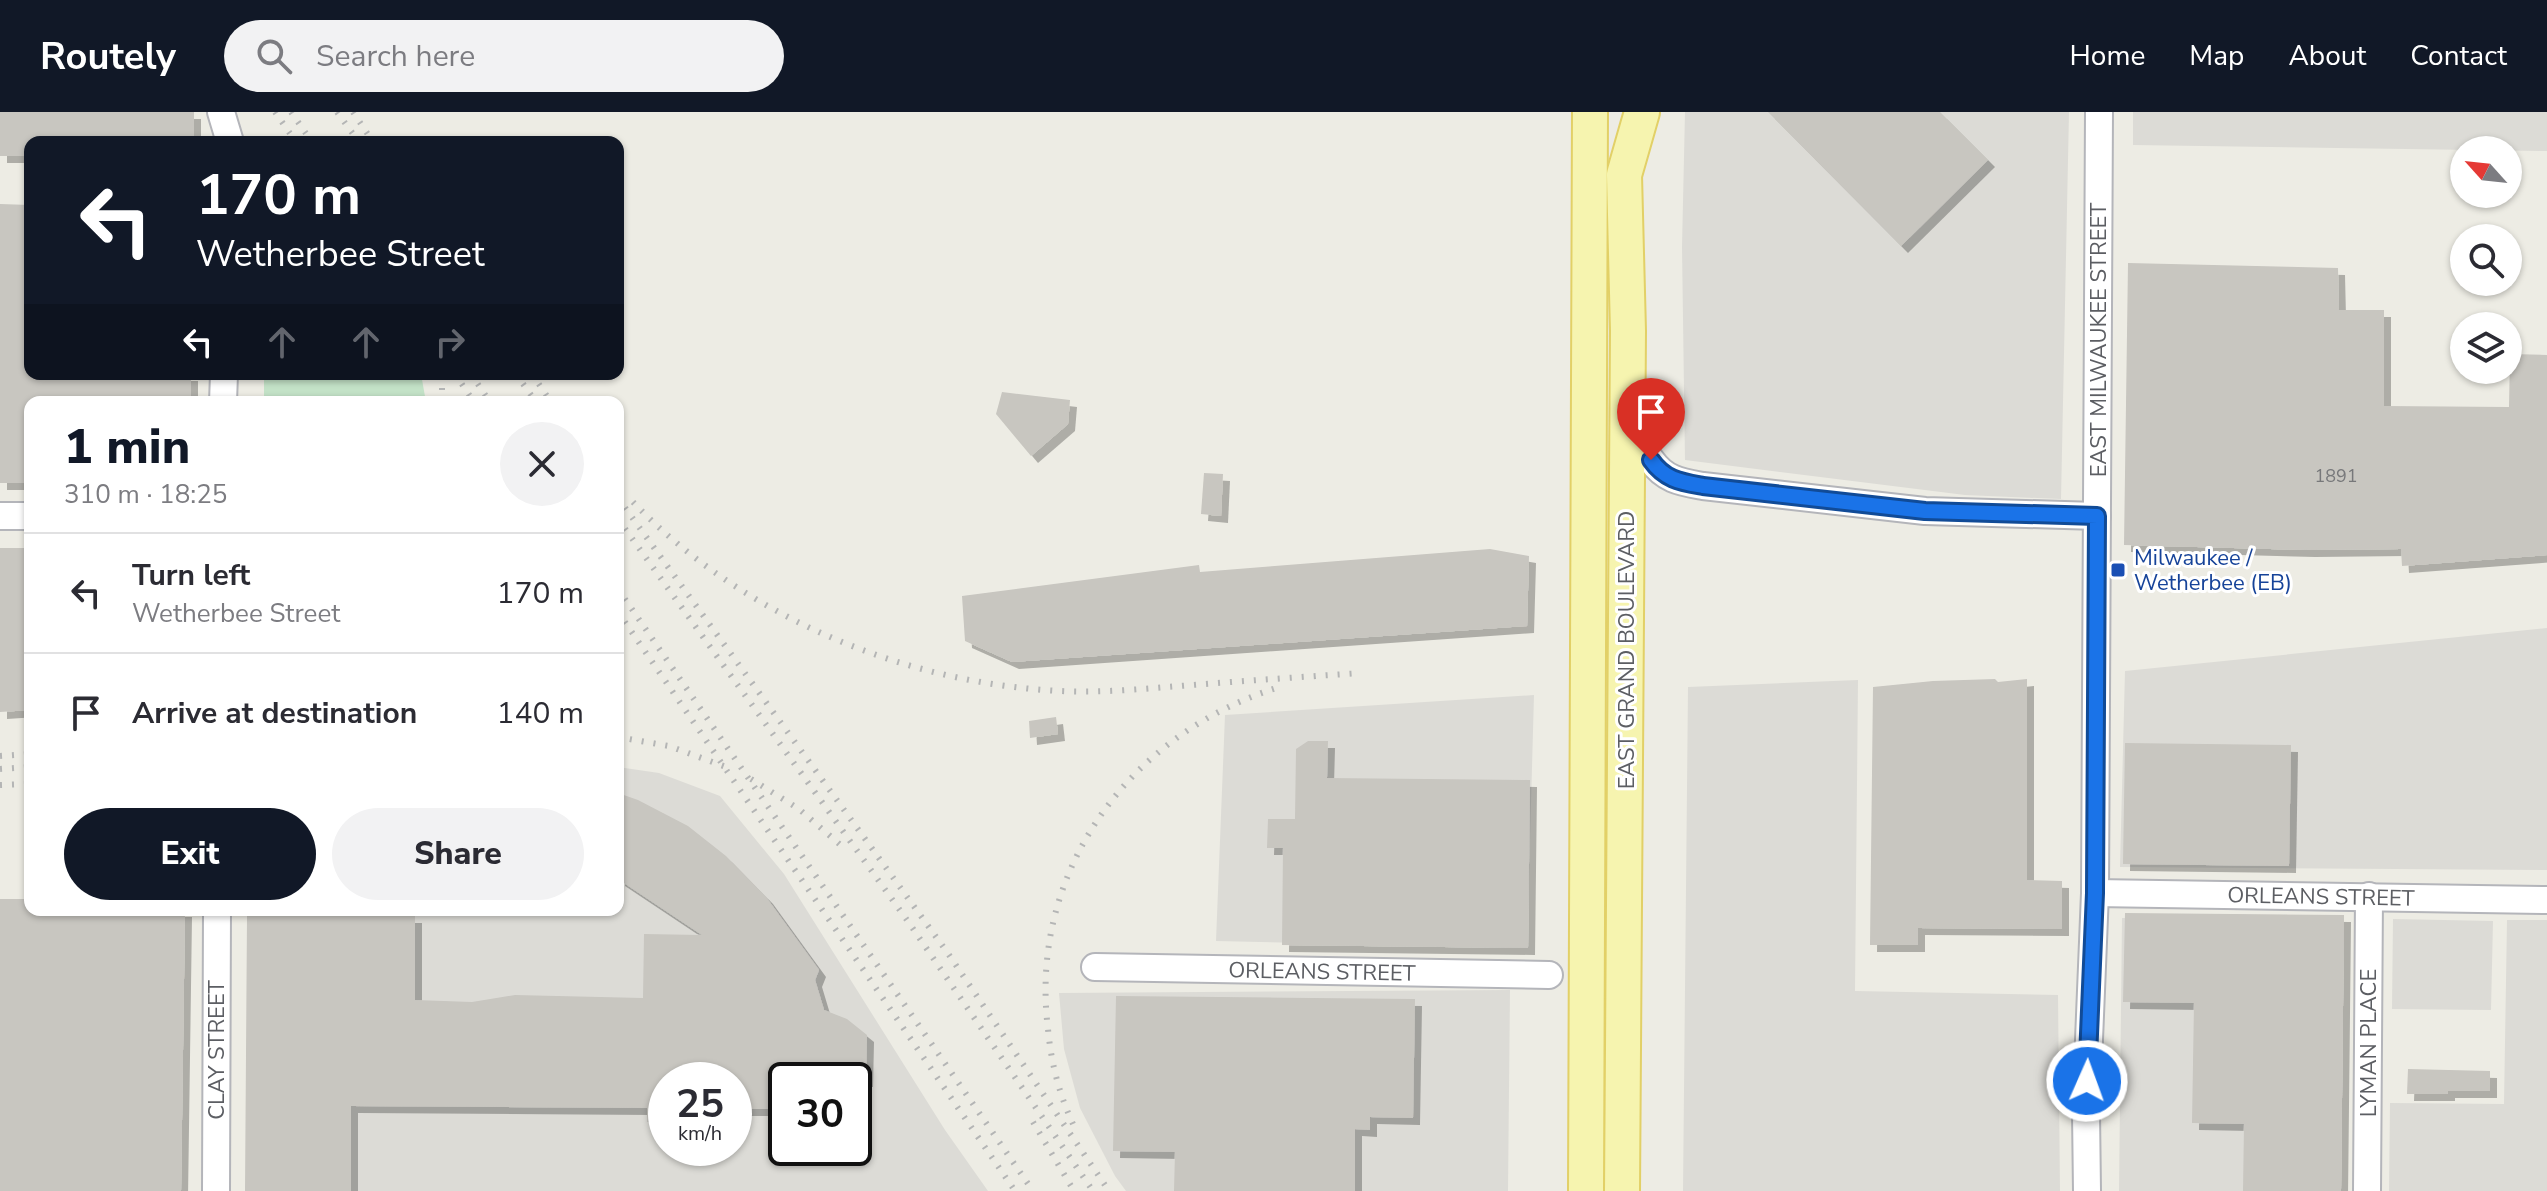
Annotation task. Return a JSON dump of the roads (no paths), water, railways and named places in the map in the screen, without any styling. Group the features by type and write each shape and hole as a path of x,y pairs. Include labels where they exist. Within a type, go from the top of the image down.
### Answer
{"main road":[{"path":"1624,175 1627,112"},
{"name":"EAST GRAND BOULEVARD","path":"1622,1191 1628,331 1624,175 1642,112"},
{"name":"EAST GRAND BOULEVARD","path":"1586,1191 1591,114"}],"street":[{"path":"221,112 228,136"},
{"name":"EAST MILWAUKEE STREET","path":"2087,1191 2086,1113 2095,893 2099,112"},
{"path":"1651,460 1658,470 1675,481 1703,486 1925,511 2097,516"},
{"path":"0,516 24,516"},
{"name":"ORLEANS STREET","path":"2095,893 2547,900"},
{"name":"LYMAN PLACE","path":"2367,1191 2369,896"},
{"name":"CLAY STREET","path":"216,1191 217,916"},
{"name":"ORLEANS STREET","path":"1095,967 1549,975"}],"railway":[{"path":"275,112 292,136"},
{"path":"291,112 308,136"},
{"path":"337,112 355,136"},
{"path":"353,112 369,136"},
{"path":"442,380 442,396"},
{"path":"459,380 470,396"},
{"path":"475,380 486,396"},
{"path":"520,380 532,396"},
{"path":"536,380 547,396"},
{"path":"633,502 676,543 775,610 828,636 885,658 942,674 1001,685 1090,691 1361,673"},
{"path":"624,506 947,952 1109,1191"},
{"path":"624,527 907,920 1093,1191"},
{"path":"624,598 1033,1191"},
{"path":"624,621 1015,1191"},
{"path":"1073,1124 1051,1054 1046,970 1055,915 1074,862 1101,814 1137,772 1180,736 1229,707 1283,686"},
{"path":"624,738 669,746 726,767"},
{"path":"0,756 24,754"},
{"path":"0,769 24,767"},
{"path":"751,779 799,809 844,848"},
{"path":"0,785 24,784"},
{"path":"1033,1122 1074,1191"}],"place":[{"name":"Milwaukee / Wetherbee (EB)","path":"2118,570"}]}
